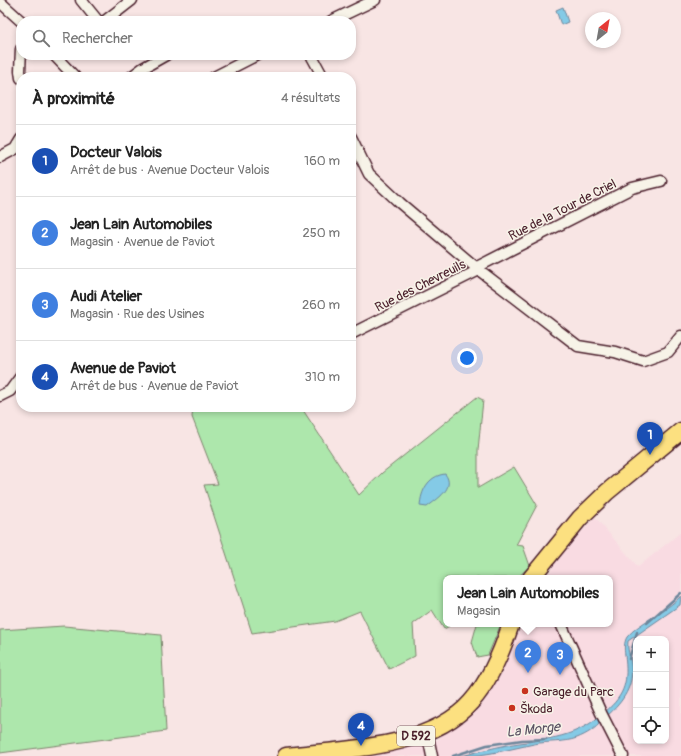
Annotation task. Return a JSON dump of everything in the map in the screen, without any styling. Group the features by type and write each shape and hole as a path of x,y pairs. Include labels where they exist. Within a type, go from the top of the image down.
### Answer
{"main road":[{"path":"534,575 580,518 607,492 681,431"},
{"path":"638,467 660,457 681,440"},
{"path":"542,575 551,555"},
{"name":"D 592","path":"286,756 397,742 427,732 457,714 470,704 477,695 496,661 510,627"},
{"name":"D 592","path":"504,644 515,627"}],"street":[{"path":"81,0 94,16"},
{"path":"111,16 132,0"},
{"path":"341,16 370,1"},
{"path":"0,2 16,16"},
{"path":"20,72 21,60"},
{"path":"61,60 71,72"},
{"path":"145,72 160,60"},
{"path":"224,72 247,60"},
{"path":"314,60 320,72"},
{"path":"0,157 16,147"},
{"path":"356,148 369,174 425,225 478,269 578,346 615,352 643,361 668,352 681,336"},
{"name":"Rue de la Tour de Criel","path":"478,269 632,188 662,182"},
{"name":"Rue des Chevreuils","path":"356,331 478,269"},
{"path":"0,396 10,391 16,383"},
{"path":"562,627 603,717 623,756"},
{"path":"427,732 432,756"}],"shaded area":[{"path":"595,517 638,567 681,532 681,756 355,756 434,743 482,698 498,675 522,627 613,627 613,575 549,575 556,561"}],"green space":[{"path":"477,397 483,400 478,450 478,488 514,467 537,505 516,545 523,546 530,566 520,575 443,575 443,627 448,627 444,629 432,610 413,624 415,656 389,669 360,611 335,621 252,633 204,485 218,484 192,417 192,412 304,412 359,495 382,473"},
{"path":"64,626 161,635 166,731 0,753 0,630"},
{"path":"476,627 500,627 488,655 477,657 472,642"}],"water":[{"path":"563,7 568,22 561,25 556,10"},
{"path":"445,474 448,479 448,484 444,493 427,507 420,506 426,485 439,475"},
{"path":"681,596 680,605 635,636 633,636 628,641 632,671 631,679 623,699 607,716 605,712 621,693 626,680 624,646 627,637 638,627"},
{"path":"600,716 602,721 597,726 584,735 572,740 539,743 489,754 462,756 501,746 544,740 567,734 589,724"}],"waterway":[{"name":"La Morge","path":"647,623 681,593"},
{"name":"La Morge","path":"629,659 637,632"},
{"name":"La Morge","path":"453,756 487,745 522,740 546,739"}],"place":[{"name":"Docteur Valois","path":"650,455"},
{"name":"Jean Lain Automobiles","path":"528,673"},
{"name":"Audi Atelier","path":"560,675"},
{"name":"Garage du Parc","path":"525,691"},
{"name":"Škoda","path":"512,708"},
{"name":"Avenue de Paviot","path":"361,746"}]}
